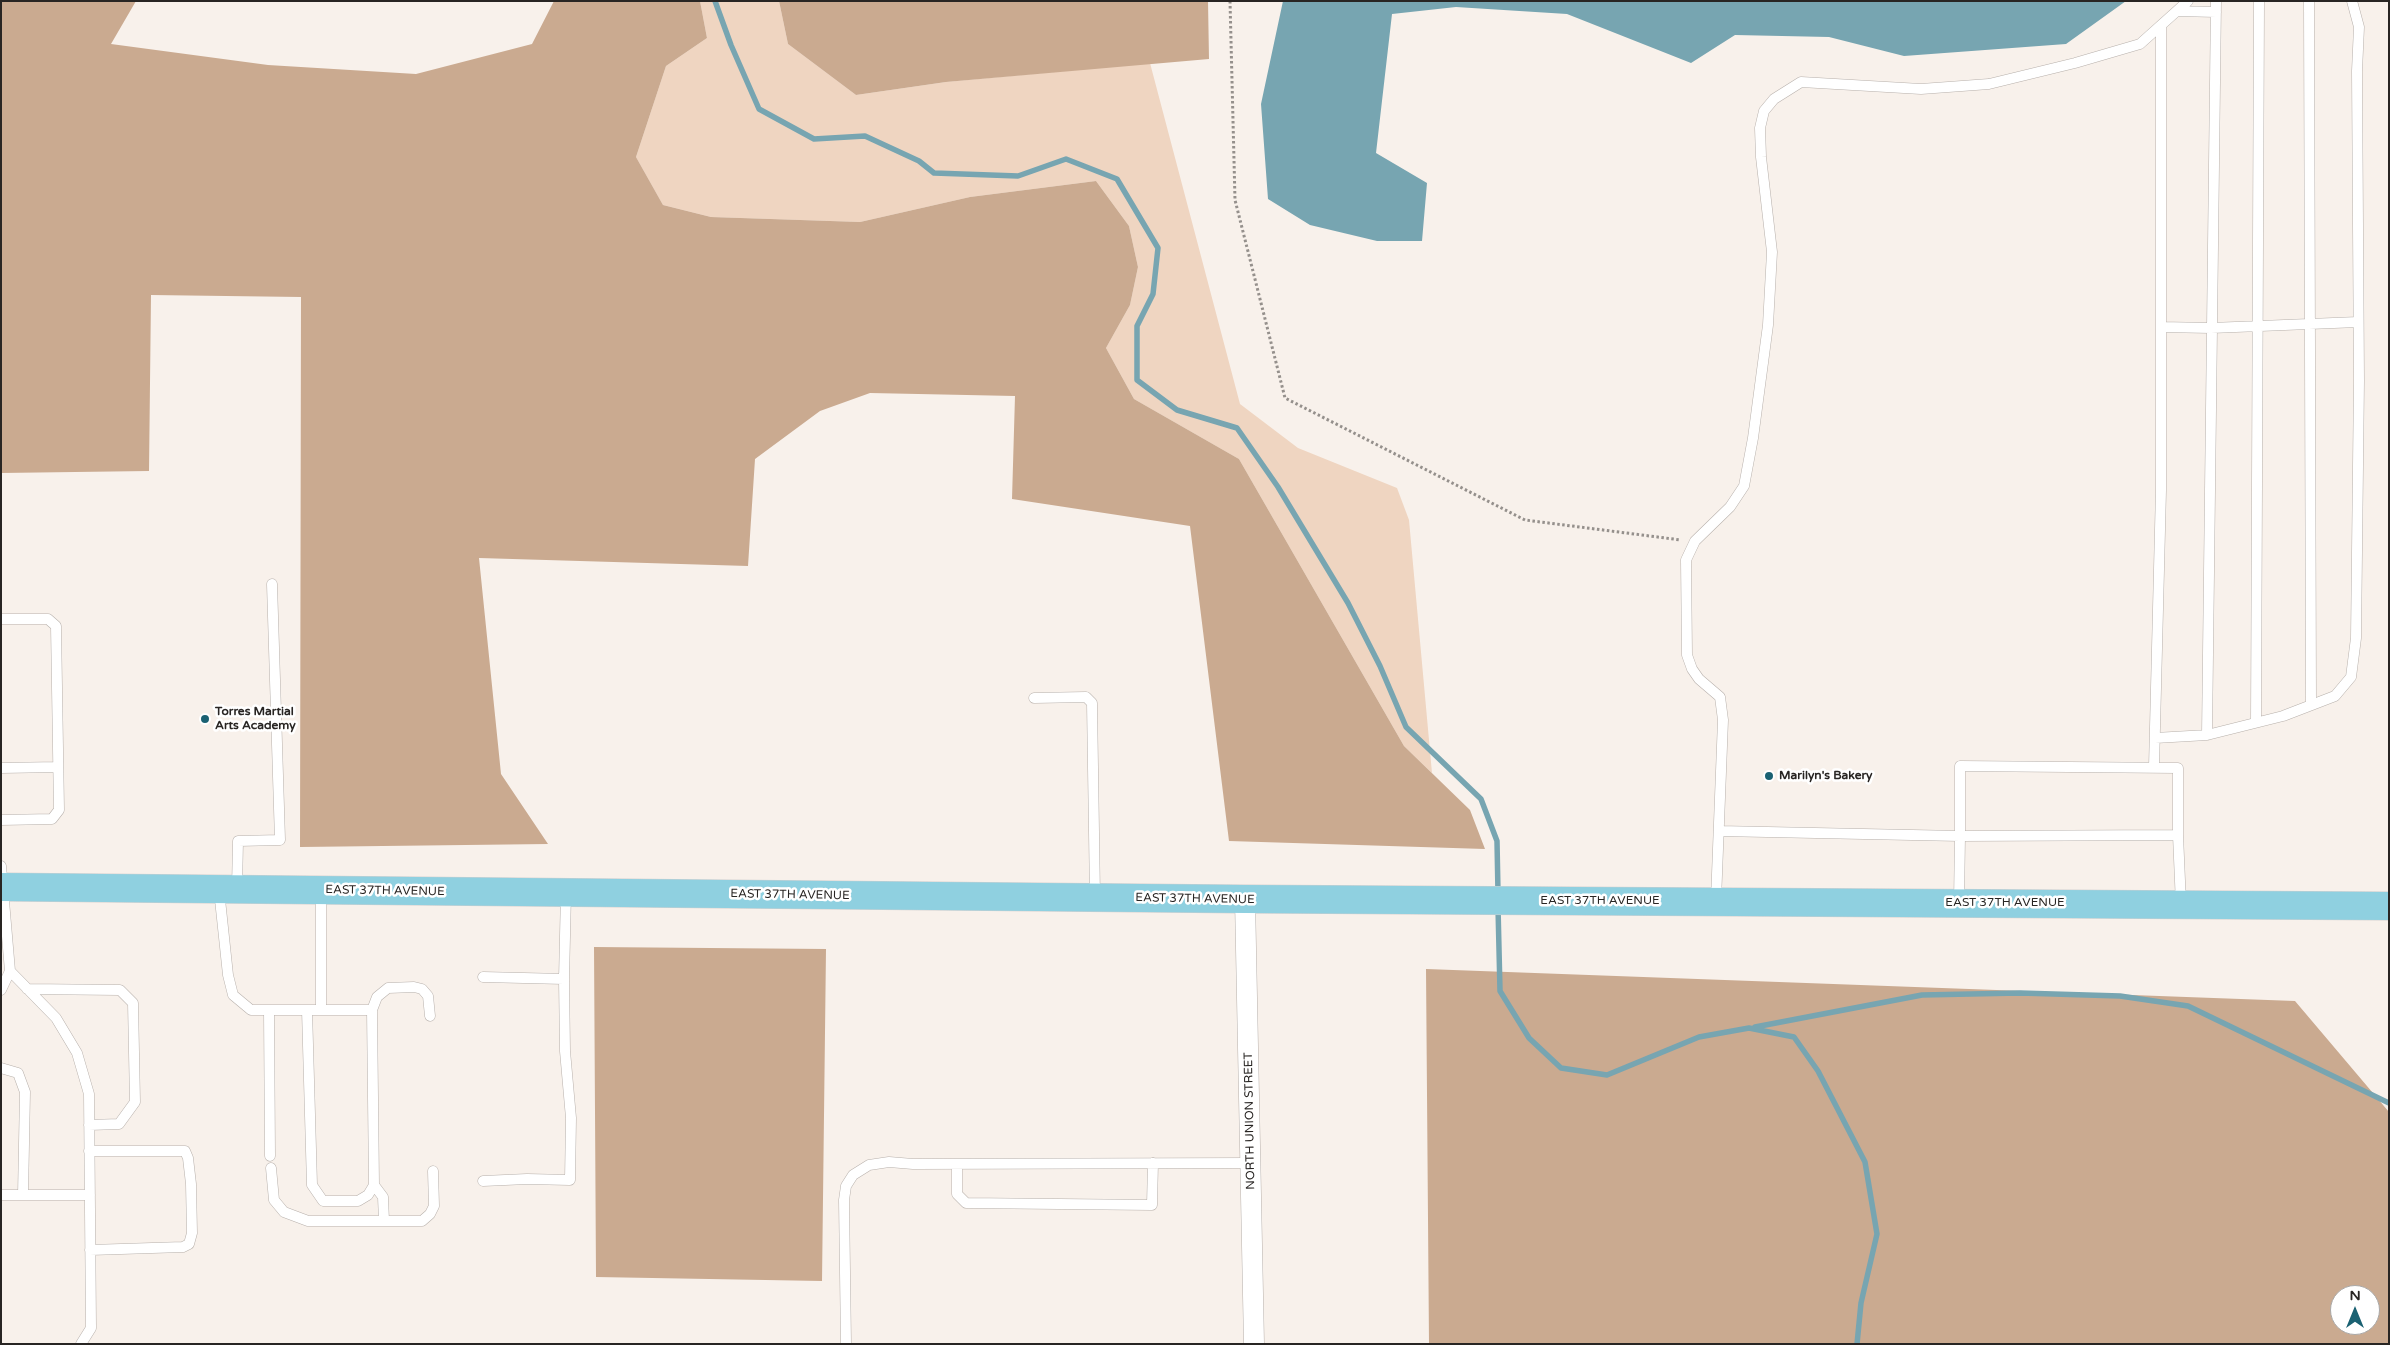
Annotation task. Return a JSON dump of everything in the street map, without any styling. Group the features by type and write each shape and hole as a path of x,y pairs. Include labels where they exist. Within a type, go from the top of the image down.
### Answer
{"main road":[{"name":"EAST 37TH AVENUE","path":"2,880 228,889 1095,898 2389,906"}],"street":[{"name":"NORTH UNION STREET","path":"1245,899 1254,1344"}],"lane":[{"path":"1716,901 1724,720 1720,696 1699,679 1692,669 1687,655 1686,560 1695,542 1730,507 1744,486 1753,438 1768,326 1772,252 1761,157 1760,128 1764,111 1774,99 1801,82 1921,89 1989,84 2075,64 2140,44 2188,1"},
{"path":"2256,722 2260,1"},
{"path":"2309,1 2311,705"},
{"path":"2155,738 2206,735 2311,705 2335,696 2351,677 2356,638 2360,380 2357,71 2359,27 2352,1"},
{"path":"2178,11 2216,7 2206,735"},
{"path":"2154,767 2162,327 2160,27"},
{"path":"2162,327 2211,328 2358,322"},
{"path":"272,584 280,840 238,841 228,889 228,975 234,995 251,1010 372,1010"},
{"path":"1,618 48,618 56,626 59,810 52,819 1,820"},
{"path":"1034,698 1086,698 1092,703 1095,898"},
{"path":"1959,903 1960,766 2178,768 2181,904"},
{"path":"1,768 58,767"},
{"path":"1719,831 1960,836 2178,835"},
{"path":"1,990 10,971 2,880"},
{"path":"321,890 321,1010"},
{"path":"483,1181 570,1180 571,1118 565,1051 564,979 566,892"},
{"path":"10,971 56,1018 77,1053 89,1094 91,1328 81,1344"},
{"path":"483,977 564,979"},
{"path":"307,1010 312,1185 323,1201 340,1202 358,1201 368,1195 374,1184 372,1010 377,997 388,988 414,986 422,989 428,996 430,1016"},
{"path":"27,989 120,990 133,1003 135,1102 119,1124 89,1124"},
{"path":"269,1010 270,1156"},
{"path":"1,1068 18,1073 25,1092 23,1195"},
{"path":"89,1151 185,1151 188,1158 191,1184 192,1233 189,1244 182,1247 90,1250"},
{"path":"846,1344 844,1200 846,1186 853,1175 869,1165 889,1162 956,1164 1251,1163"},
{"path":"956,1164 957,1194 966,1204 1152,1205 1153,1163"},
{"path":"271,1168 274,1200 284,1212 308,1221 422,1221 430,1214 434,1206 433,1170"},
{"path":"374,1184 383,1197 384,1221"},
{"path":"1,1195 90,1195"}],"path":[{"path":"1230,1 1235,200 1286,398 1525,520 1695,542"}],"shaded area":[{"path":"1,1 136,1 111,44 268,65 416,74 532,44 554,1 700,1 707,38 666,66 636,157 663,205 711,217 860,222 970,197 1096,181 1129,226 1138,267 1130,305 1106,348 1134,399 1239,459 1404,746 1470,810 1485,849 1229,841 1190,526 1012,499 1015,396 870,393 820,411 755,459 748,566 479,558 501,774 548,844 300,847 301,297 151,295 149,471 1,473"},
{"path":"700,1 779,1 788,44 856,95 946,82 1150,63 1240,404 1298,448 1397,488 1409,520 1432,773 1404,746 1239,459 1134,399 1106,348 1130,305 1138,267 1129,226 1096,181 970,197 860,222 711,217 663,205 636,157 666,66 707,38"},
{"path":"779,1 1208,1 1209,59 946,82 856,95 788,44"},
{"path":"594,947 826,949 822,1281 596,1277"},
{"path":"1426,969 2295,1001 2389,1112 2389,1344 1429,1344"}],"water":[{"path":"1283,1 2126,1 2066,44 1904,56 1829,37 1735,35 1691,63 1567,14 1456,7 1392,14 1376,153 1427,183 1422,241 1377,241 1310,225 1268,199 1261,104"}],"waterway":[{"path":"715,1 731,45 759,109 814,139 865,136 919,161 934,173 1018,176 1066,159 1117,179 1158,248 1153,294 1137,326 1137,380 1177,410 1237,428 1278,487 1348,603 1380,666 1406,727 1481,799 1497,841 1498,893"},
{"path":"1498,907 1500,991 1529,1038 1561,1068 1607,1075 1699,1037 1749,1028 1794,1037 1818,1071 1865,1162 1877,1234 1861,1303 1857,1344"},
{"path":"1755,1027 1922,995 2020,993 2120,996 2188,1006 2389,1103"}],"place":[{"name":"Torres Martial Arts Academy","path":"205,719"},
{"name":"Marilyn's Bakery","path":"1769,776"}]}
